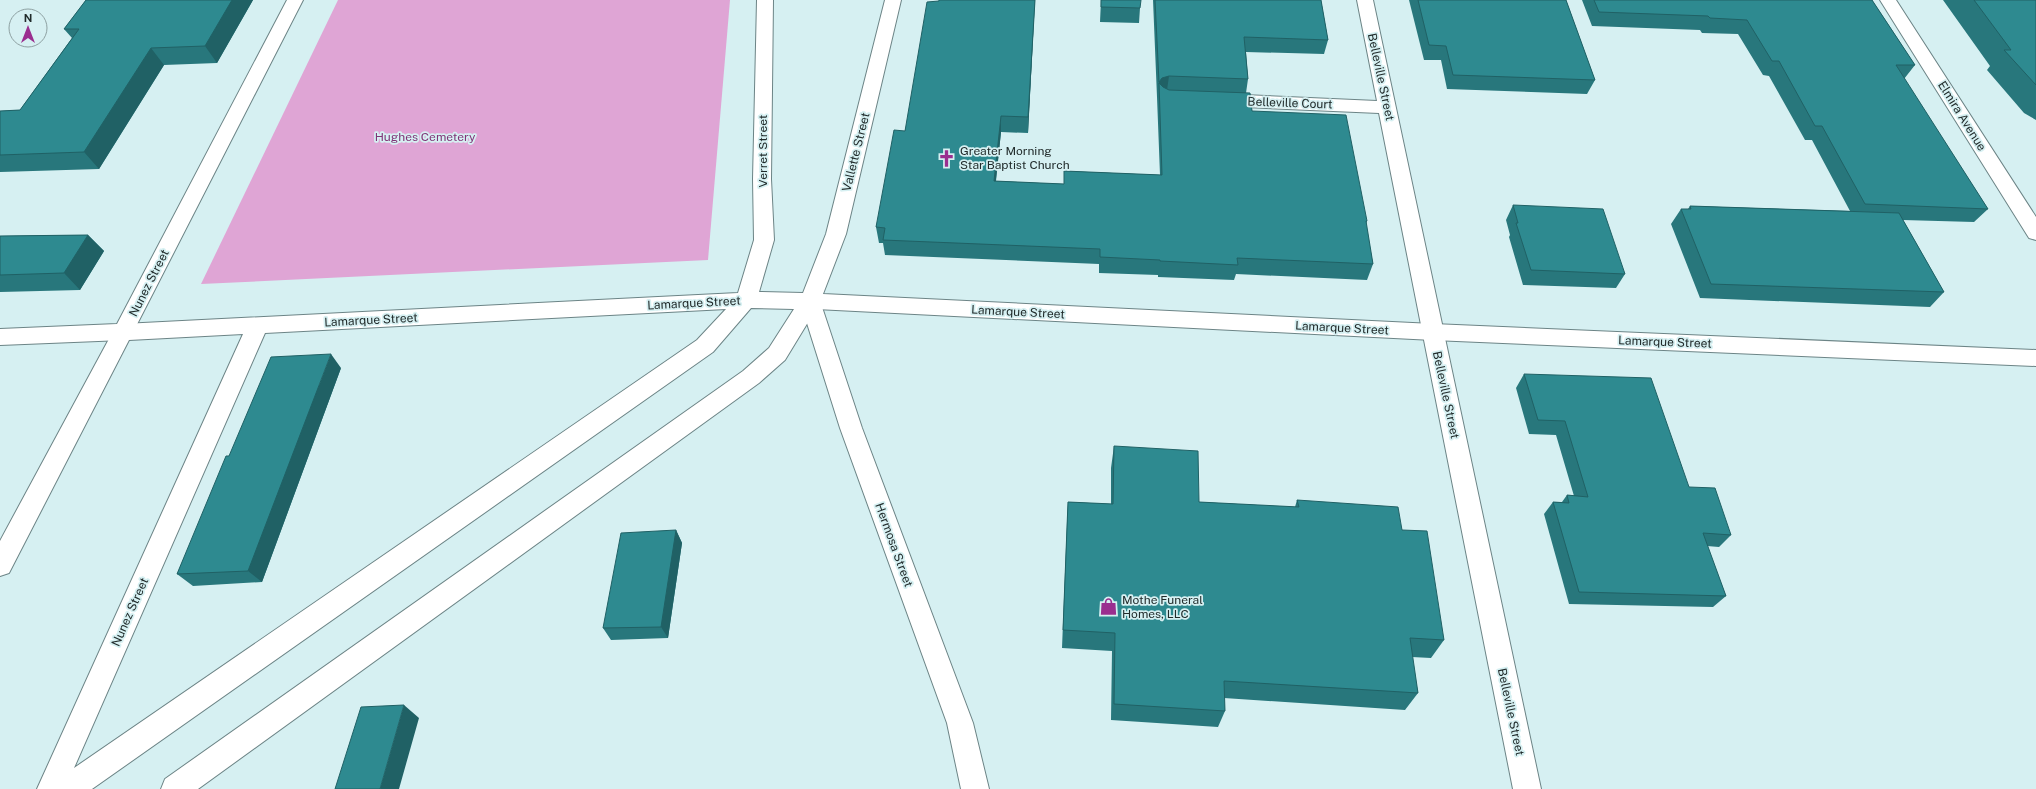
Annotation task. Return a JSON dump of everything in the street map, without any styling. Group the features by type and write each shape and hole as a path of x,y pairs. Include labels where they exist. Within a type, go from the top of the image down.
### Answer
{"street":[{"name":"Nunez Street","path":"0,565 124,332 295,0"},
{"name":"Verret Street","path":"746,300 764,240 762,179 765,0"},
{"name":"Vallette Street","path":"175,789 751,377 777,354 810,301 836,234 893,0"},
{"name":"Belleville Street","path":"1365,0 1527,789"},
{"name":"Elmira Avenue","path":"1888,0 2036,233"},
{"name":"Belleville Court","path":"1206,99 1388,107"},
{"name":"Lamarque Street","path":"0,337 746,300 810,301 1433,332 2036,358"},
{"path":"68,789 706,346 746,300"},
{"name":"Hermosa Street","path":"810,301 851,428 960,723 975,789"},
{"name":"Nunez Street","path":"51,789 258,325"}],"green space":[{"name":"Hughes Cemetery","path":"338,0 730,0 708,260 201,284"}],"building":[{"path":"86,0 232,0 205,46 151,48 84,152 0,155 0,111 20,110 79,29 64,29"},
{"path":"939,0 1035,0 1028,117 1001,116 994,181 1064,184 1064,171 1162,175 1159,83 1169,90 1250,93 1252,111 1346,115 1367,221 1373,264 1237,258 1238,265 1100,257 1100,249 883,240 885,228 876,227 894,130 905,131 927,2"},
{"path":"1101,0 1141,0 1140,8 1101,7"},
{"path":"1155,0 1321,0 1328,40 1244,37 1248,79 1169,76 1162,78 1159,82"},
{"path":"1418,0 1566,0 1595,80 1453,75 1446,46 1429,45"},
{"path":"1594,0 1872,0 1915,65 1896,65 1988,209 1865,204 1822,126 1815,126 1779,61 1772,61 1747,20 1710,18 1708,16 1599,12"},
{"path":"1974,0 2036,0 2036,85 2004,50 2011,50"},
{"path":"1513,205 1603,209 1625,274 1531,270 1516,223 1518,223"},
{"path":"1690,206 1899,213 1944,292 1711,284 1681,209 1691,209"},
{"path":"88,235 64,273 0,275 0,236"},
{"path":"331,354 248,571 177,574 226,456 229,456 271,357"},
{"path":"1524,374 1651,378 1689,487 1715,488 1731,535 1703,533 1726,596 1579,592 1553,502 1569,503 1567,495 1588,497 1565,421 1538,420"},
{"path":"1114,446 1198,451 1199,502 1299,507 1297,500 1398,507 1402,530 1427,531 1444,640 1410,638 1418,693 1224,681 1225,711 1114,704 1115,633 1063,630 1068,502 1113,504"},
{"path":"676,530 661,627 603,628 621,533"},
{"path":"404,705 380,789 335,789 361,707"}],"place":[{"name":"Greater Morning Star Baptist Church","path":"947,158"},
{"name":"Mothe Funeral Homes, LLC","path":"1109,607"}]}
